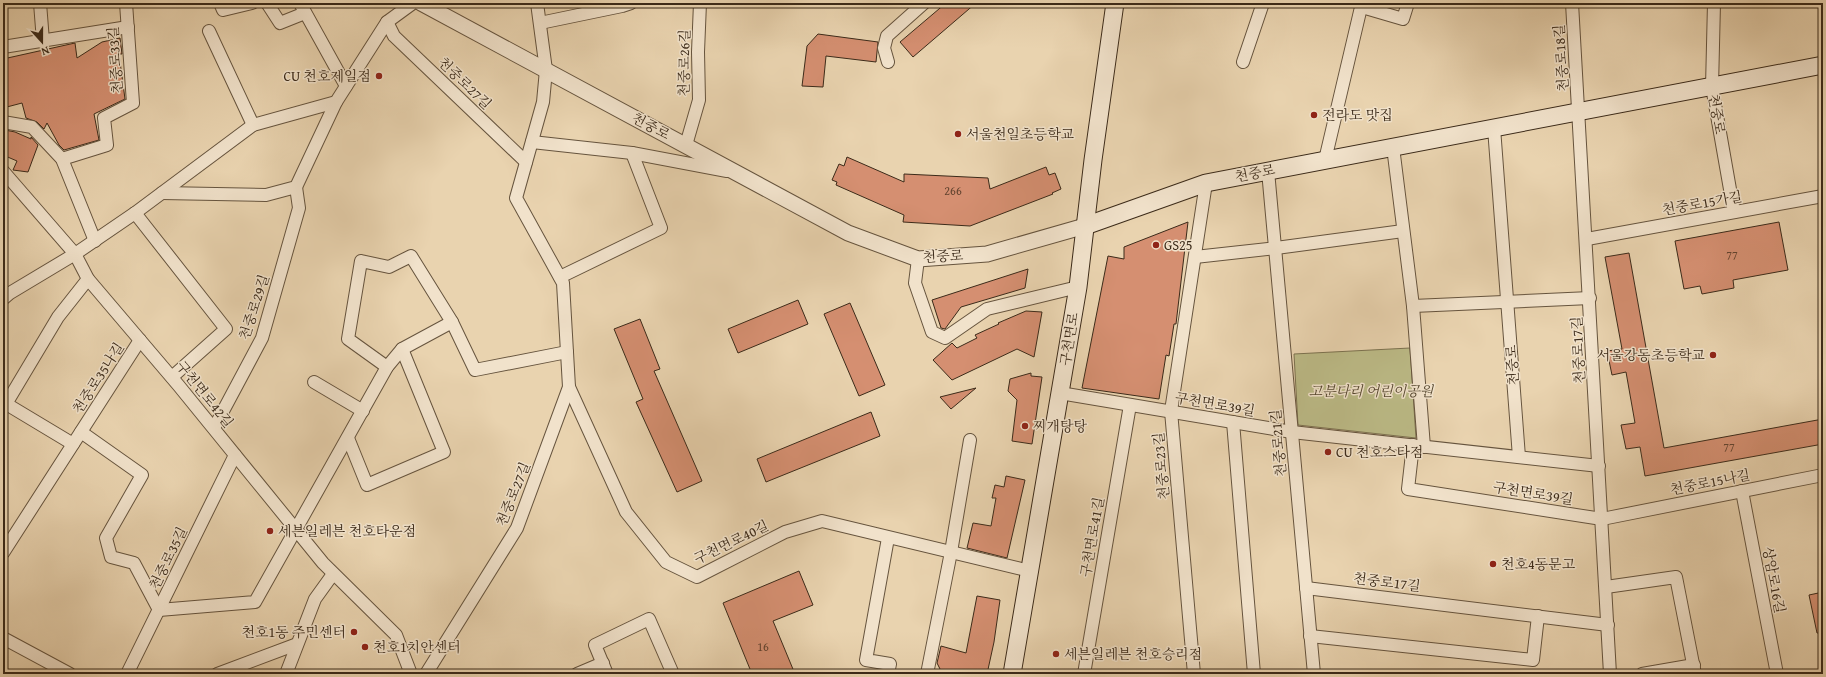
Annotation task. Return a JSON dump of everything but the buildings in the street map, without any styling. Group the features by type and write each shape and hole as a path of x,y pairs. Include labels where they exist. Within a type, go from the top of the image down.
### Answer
{"main road":[{"name":"구천면로","path":"1012,674 1078,287 1115,3"},
{"name":"천중로","path":"1085,226 1206,183 1823,65"}],"street":[{"path":"40,3 43,41"},
{"name":"천중로33길","path":"62,158 107,145 104,118 133,103 126,3"},
{"path":"220,3 223,10 252,3"},
{"path":"267,3 280,23 302,8 346,86"},
{"path":"162,193 266,196 296,186 336,102 346,86 387,22 413,3"},
{"name":"천중로","path":"421,3 848,233 918,259 987,254 1085,226"},
{"path":"537,3 546,70"},
{"path":"540,23 631,3"},
{"name":"천중로26길","path":"686,145 699,100 698,52 700,3"},
{"path":"888,62 884,48 887,36 924,3"},
{"path":"1243,62 1263,3"},
{"path":"1325,160 1362,5 1403,20 1408,3"},
{"name":"천중로18길","path":"1572,3 1579,112"},
{"path":"1712,87 1714,3"},
{"name":"천중로27길","path":"387,22 394,36 526,162"},
{"path":"3,47 128,27"},
{"path":"209,31 253,125"},
{"name":"천중로27길","path":"426,674 518,528 569,388 563,283 516,198 543,102 546,70"},
{"name":"천중로","path":"1712,87 1734,212"},
{"path":"3,299 10,293 95,241 253,125 336,102"},
{"name":"천중로17길","path":"1579,112 1610,674"},
{"path":"3,122 32,127 62,158 95,241"},
{"name":"천중로","path":"1494,128 1520,457"},
{"path":"532,142 632,153 736,173"},
{"path":"1393,147 1412,306 1419,446"},
{"path":"560,277 661,228 632,153"},
{"name":"구천면로42길","path":"3,171 75,254 88,279 214,428 333,574 396,635 411,674"},
{"name":"천중로21길","path":"1268,171 1314,674"},
{"name":"천중로23길","path":"1194,674 1171,411 1206,183"},
{"name":"천중로29길","path":"214,428 262,338 299,208 296,186"},
{"name":"천중로15가길","path":"1587,239 1823,196"},
{"name":"천중로29길","path":"135,213 226,329 172,378"},
{"path":"1195,257 1404,231"},
{"path":"387,367 348,339 361,261 389,267 411,256 452,322 475,370 567,352"},
{"path":"918,259 915,283 932,332 944,338 987,309 1078,287"},
{"path":"73,444 5,403 58,317 88,279"},
{"path":"1412,306 1590,298"},
{"path":"159,610 255,602 297,531 387,367 402,349 452,322"},
{"name":"천중로35나길","path":"3,553 140,340"},
{"path":"348,438 367,485 444,452 402,349"},
{"path":"314,382 363,411"},
{"name":"구천면로40길","path":"569,388 626,512 666,562 697,577 785,532 822,521 1030,571"},
{"name":"구천면로39길","path":"1060,393 1292,432 1599,466"},
{"name":"구천면로41길","path":"1084,674 1130,405"},
{"path":"1233,422 1254,674"},
{"name":"천중로35나길","path":"81,432 142,475 106,538 111,557 134,563 159,610"},
{"path":"927,674 970,440"},
{"name":"구천면로39길","path":"1419,446 1408,489 1602,519"},
{"name":"천중로35길","path":"128,674 235,455"},
{"name":"천중로15나길","path":"1602,519 1823,475"},
{"name":"상암로16길","path":"1742,491 1777,674"},
{"path":"888,538 866,660 890,664 888,674"},
{"path":"286,674 315,599 333,574"},
{"path":"1606,587 1676,577 1694,670 1642,674"},
{"name":"천중로17길","path":"1306,588 1608,625"},
{"path":"1310,636 1533,660 1538,616"},
{"path":"578,674 605,668 595,645 649,619 673,674"},
{"path":"3,638 70,674"},
{"path":"216,674 297,644"}],"green space":[{"name":"고분다리 어린이공원","path":"1410,348 1416,438 1298,425 1294,354"}],"place":[{"name":"CU 천호제일점","path":"379,76"},
{"name":"전라도 맛집","path":"1314,115"},
{"name":"서울천일초등학교","path":"958,134"},
{"name":"GS25","path":"1156,245"},
{"name":"서울강동초등학교","path":"1713,355"},
{"name":"찌개탕탕","path":"1025,426"},
{"name":"CU 천호스타점","path":"1328,452"},
{"name":"세븐일레븐 천호타운점","path":"270,531"},
{"name":"천호4동문고","path":"1493,564"},
{"name":"천호1동 주민센터","path":"354,632"},
{"name":"천호1치안센터","path":"365,647"},
{"name":"세븐일레븐 천호승리점","path":"1056,654"}]}
